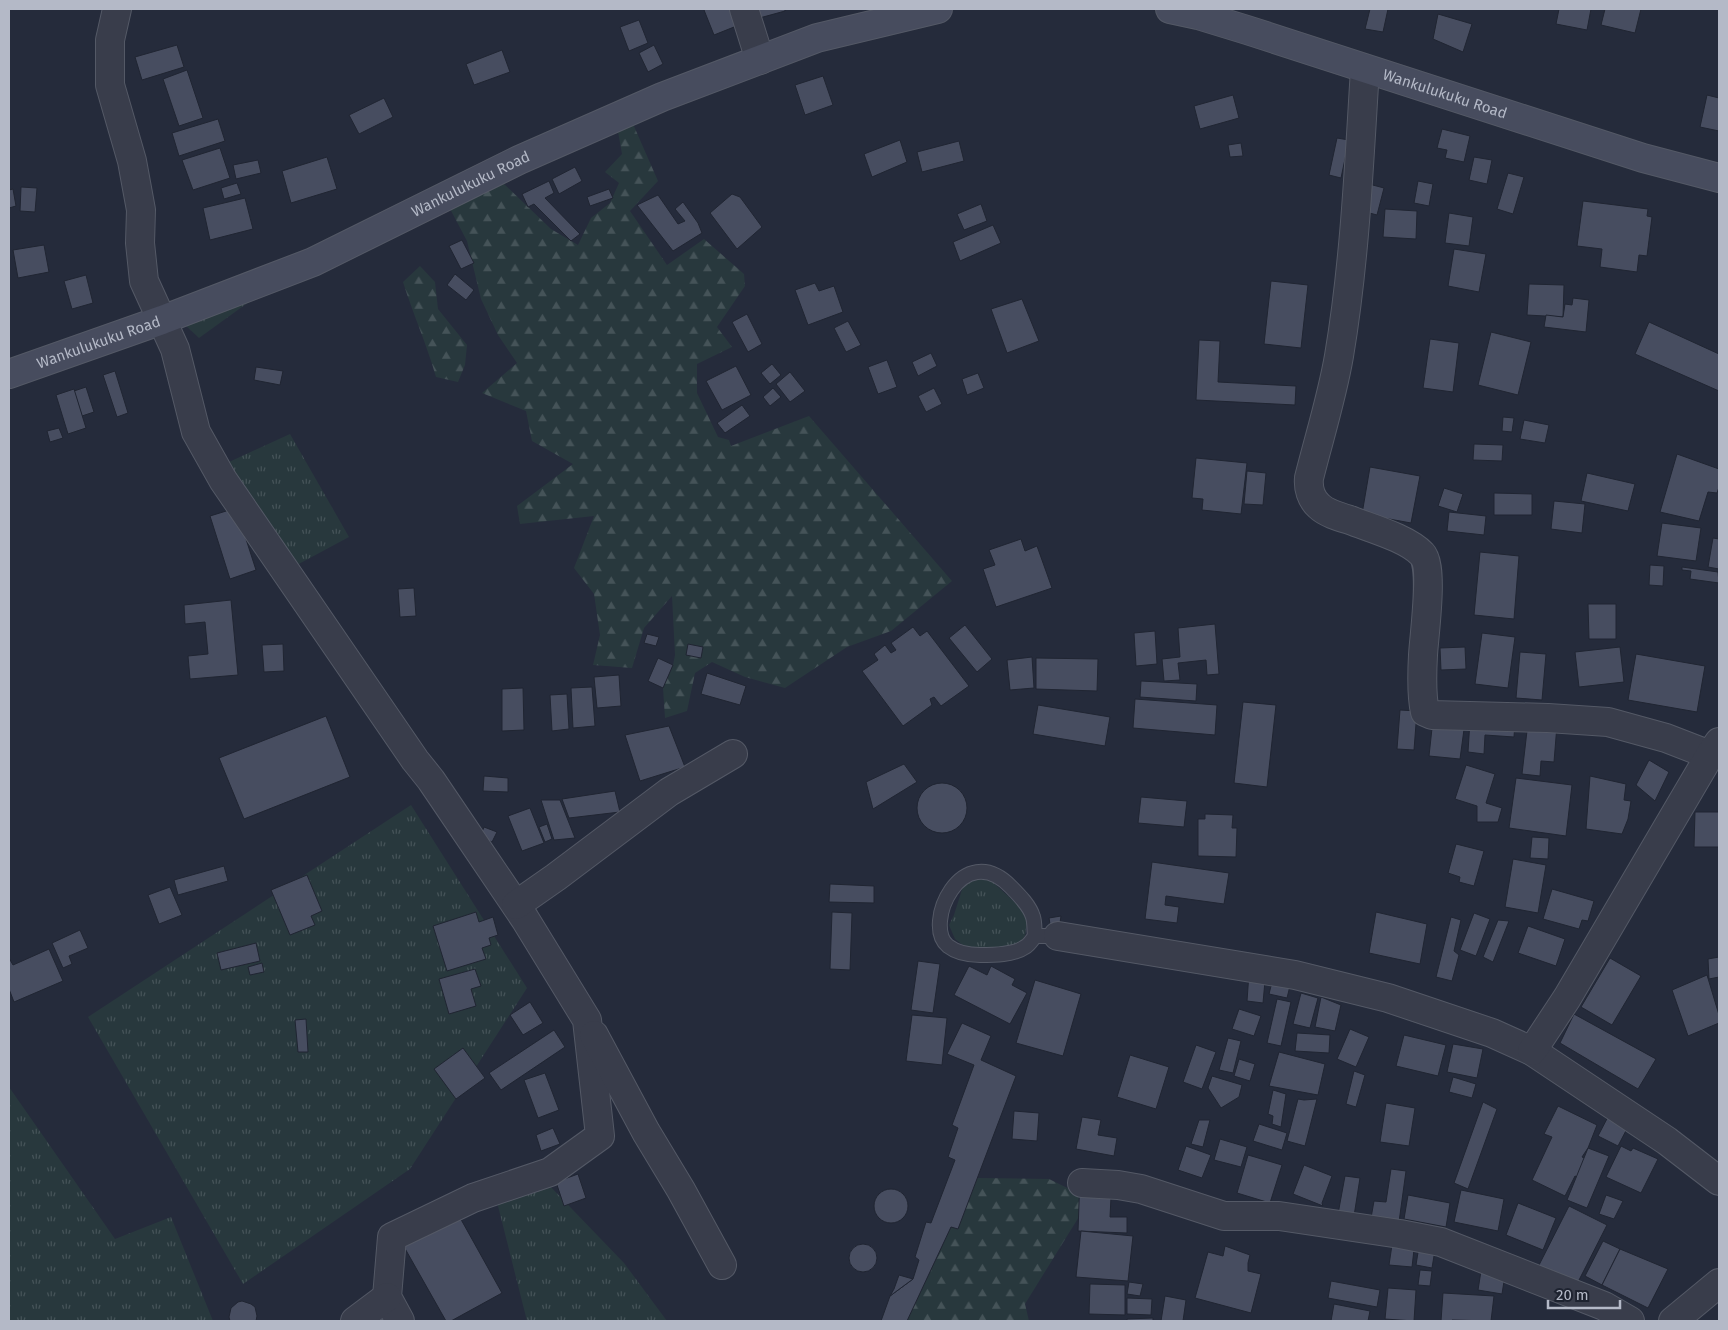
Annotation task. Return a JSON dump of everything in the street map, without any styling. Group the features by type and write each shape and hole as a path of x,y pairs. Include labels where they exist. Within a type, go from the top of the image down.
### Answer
{"main road":[{"name":"Wankulukuku Road","path":"9,374 162,320 313,262 519,160 662,97 817,38 938,9"},
{"name":"Wankulukuku Road","path":"1170,9 1198,15 1643,158 1719,178"}],"street":[{"path":"117,9 110,40 110,85 132,161 141,210 140,243 144,281 175,349 196,432 209,456 255,526 516,905 586,1020 646,1132 682,1190 722,1265"},
{"path":"744,9 760,60"},
{"path":"1365,69 1348,295 1337,367 1309,478 1311,493 1319,506 1336,516 1381,531 1423,554 1427,563 1428,574 1422,670 1425,712 1432,715 1556,718 1608,722 1714,749 1572,990 1532,1051"},
{"path":"516,905 669,792 733,754"},
{"path":"1048,936 1295,975 1388,998 1492,1033 1532,1051 1667,1141 1719,1181"},
{"path":"400,1321 387,1297 392,1237 473,1198 550,1172 600,1136 586,1020"},
{"path":"1082,1183 1118,1185 1141,1189 1224,1216 1278,1216 1441,1242 1604,1306 1630,1321"},
{"path":"1673,1321 1719,1283"},
{"path":"355,1321 387,1297"}],"lane":[{"path":"976,871 1001,877 1020,896 1048,936 1024,948 1001,955 979,955 960,952 946,945 940,932 942,909 948,892 963,876 976,871"}],"green space":[{"path":"633,124 658,181 630,211 667,265 704,239 744,274 745,286 717,327 732,347 697,364 697,393 718,437 729,440 731,446 809,416 952,581 891,631 847,647 785,688 745,677 712,662 695,673 687,711 665,718 663,688 673,665 675,655 672,596 644,628 632,668 593,665 600,635 594,594 574,568 594,516 520,524 517,506 573,464 532,441 526,411 482,393 517,363 498,335 481,299 467,241 448,205 501,181 551,229 578,245 591,218 610,203 619,183 605,172 622,154 617,126"},
{"path":"420,266 435,282 438,309 467,345 465,365 458,382 436,377 403,282"},
{"path":"253,299 199,338 183,323"},
{"path":"290,434 349,537 295,566 259,517 229,462"},
{"path":"411,805 527,988 410,1169 243,1284 88,1017"},
{"path":"986,876 1021,908 1027,922 1025,936 1020,943 1013,947 968,949 955,939 949,925 965,880"},
{"path":"9,1087 115,1239 171,1217 213,1321 9,1321"},
{"path":"977,1178 1049,1179 1090,1199 1025,1304 1029,1321 907,1321 951,1227 958,1229"},
{"path":"546,1182 624,1263 667,1321 527,1321 497,1202"}],"building":[{"path":"738,9 744,23 714,35 704,10"},
{"path":"753,9 785,9 785,11 756,19"},
{"path":"1370,9 1388,9 1383,32 1365,29"},
{"path":"1559,9 1591,9 1587,30 1556,24"},
{"path":"1605,9 1641,9 1635,33 1601,25"},
{"path":"1438,14 1472,24 1463,52 1433,39"},
{"path":"639,20 648,43 629,51 620,27"},
{"path":"177,45 184,67 142,80 135,57"},
{"path":"654,45 663,64 648,72 639,53"},
{"path":"502,50 510,72 474,85 466,64"},
{"path":"187,70 203,118 179,126 163,79"},
{"path":"823,76 833,105 805,115 795,85"},
{"path":"1233,95 1239,118 1200,129 1194,106"},
{"path":"1707,95 1719,98 1719,131 1700,127"},
{"path":"384,98 393,117 359,134 349,115"},
{"path":"218,119 225,141 179,156 172,133"},
{"path":"1442,129 1470,136 1464,162 1445,158 1447,150 1437,148"},
{"path":"1337,138 1349,140 1341,178 1329,175"},
{"path":"900,140 907,162 872,177 864,154"},
{"path":"959,141 964,161 922,172 917,152"},
{"path":"1241,143 1243,156 1230,157 1228,145"},
{"path":"220,148 230,178 193,190 182,160"},
{"path":"327,157 337,189 291,203 282,171"},
{"path":"1474,157 1492,160 1487,184 1469,180"},
{"path":"258,160 261,173 236,179 233,165"},
{"path":"575,167 582,181 559,194 552,179"},
{"path":"1508,173 1524,177 1513,214 1497,209"},
{"path":"549,181 554,193 545,198 580,234 571,241 534,204 528,207 522,194"},
{"path":"1418,181 1433,184 1429,206 1414,203"},
{"path":"237,183 241,194 224,199 221,188"},
{"path":"1369,184 1384,188 1377,215 1362,211"},
{"path":"21,187 37,188 35,212 20,211"},
{"path":"13,189 16,206 9,208 9,190"},
{"path":"609,189 613,198 590,206 587,197"},
{"path":"732,194 740,197 762,227 737,249 710,213"},
{"path":"658,195 678,224 685,221 675,209 683,202 698,223 702,233 673,251 637,205"},
{"path":"245,198 253,229 210,240 203,208"},
{"path":"1583,201 1648,209 1647,216 1652,217 1647,256 1639,255 1637,272 1600,267 1602,249 1577,246"},
{"path":"981,204 987,221 964,230 957,214"},
{"path":"1385,209 1417,211 1416,239 1383,237"},
{"path":"1449,213 1473,217 1469,246 1445,243"},
{"path":"993,225 1001,243 960,261 953,242"},
{"path":"462,240 474,263 461,269 449,246"},
{"path":"44,245 49,272 18,278 13,250"},
{"path":"1454,249 1486,254 1479,292 1448,286"},
{"path":"455,274 474,290 466,300 447,285"},
{"path":"86,275 93,303 72,309 64,281"},
{"path":"1271,281 1308,285 1301,348 1264,344"},
{"path":"815,283 819,291 834,286 843,312 808,325 795,290"},
{"path":"1529,284 1564,285 1563,317 1527,315"},
{"path":"1573,298 1589,300 1586,332 1544,327 1546,315 1563,317 1565,304 1572,305"},
{"path":"1022,299 1039,341 1007,353 991,309"},
{"path":"747,314 762,344 748,352 732,322"},
{"path":"848,321 861,345 846,352 834,328"},
{"path":"1649,322 1719,354 1719,391 1635,354"},
{"path":"1491,332 1531,342 1518,395 1478,385"},
{"path":"1430,339 1459,343 1453,392 1423,388"},
{"path":"1199,340 1220,341 1218,382 1296,386 1295,405 1196,400"},
{"path":"931,353 937,366 918,376 912,362"},
{"path":"887,360 897,387 878,394 868,367"},
{"path":"772,364 781,375 770,384 761,373"},
{"path":"736,366 751,395 722,410 706,381"},
{"path":"256,367 283,371 280,385 254,380"},
{"path":"115,371 128,413 117,417 103,375"},
{"path":"790,372 805,391 790,402 776,384"},
{"path":"978,373 984,388 967,395 962,379"},
{"path":"86,387 94,412 82,416 74,391"},
{"path":"773,388 781,397 770,406 763,397"},
{"path":"934,388 942,404 926,412 918,396"},
{"path":"74,389 86,428 68,434 56,395"},
{"path":"742,405 750,416 725,433 717,423"},
{"path":"1503,417 1514,418 1512,432 1502,431"},
{"path":"1524,420 1549,425 1545,443 1520,439"},
{"path":"59,428 63,438 50,442 47,431"},
{"path":"1474,444 1503,445 1502,461 1473,460"},
{"path":"1677,454 1719,469 1717,493 1708,492 1699,521 1660,512"},
{"path":"1196,458 1247,463 1241,514 1202,510 1203,499 1192,498"},
{"path":"1370,467 1420,476 1411,523 1362,514"},
{"path":"1247,471 1266,473 1263,505 1244,504"},
{"path":"1587,473 1635,484 1628,511 1581,501"},
{"path":"1444,488 1463,494 1457,512 1438,506"},
{"path":"1494,493 1532,494 1532,515 1494,515"},
{"path":"1554,501 1585,504 1582,533 1551,529"},
{"path":"236,508 256,570 230,579 210,516"},
{"path":"1449,512 1486,516 1484,535 1447,531"},
{"path":"1662,523 1701,528 1696,561 1657,556"},
{"path":"1713,538 1719,539 1719,569 1708,567"},
{"path":"1021,539 1025,551 1037,546 1052,588 996,607 983,569 995,565 989,550"},
{"path":"1480,552 1519,556 1514,619 1474,615"},
{"path":"1650,565 1664,566 1663,586 1649,585"},
{"path":"1682,567 1718,572 1719,583 1690,579 1691,571 1682,570"},
{"path":"414,588 416,616 400,617 398,589"},
{"path":"231,600 238,675 190,679 188,656 208,654 205,622 185,624 184,605"},
{"path":"1588,604 1616,604 1616,639 1589,639"},
{"path":"1215,624 1219,674 1207,675 1206,660 1178,663 1180,680 1164,681 1162,659 1180,657 1178,628"},
{"path":"965,625 992,659 977,672 949,638"},
{"path":"913,627 920,636 927,631 969,686 941,706 934,697 930,699 932,705 903,726 862,671 878,660 874,654 885,645 891,653 896,650 891,643"},
{"path":"1155,631 1157,664 1136,666 1134,633"},
{"path":"1482,633 1515,637 1508,688 1475,684"},
{"path":"647,634 659,637 656,646 644,643"},
{"path":"283,644 284,671 264,672 262,645"},
{"path":"688,644 703,647 701,658 686,655"},
{"path":"1465,647 1466,669 1441,670 1440,648"},
{"path":"1620,647 1624,682 1579,687 1575,652"},
{"path":"1520,652 1546,654 1542,700 1516,698"},
{"path":"1636,654 1705,666 1697,712 1628,700"},
{"path":"1032,657 1034,688 1010,690 1007,660"},
{"path":"658,658 673,665 663,688 648,681"},
{"path":"1036,658 1098,659 1097,691 1036,689"},
{"path":"707,673 746,686 740,705 701,694"},
{"path":"619,675 621,706 597,708 594,677"},
{"path":"1141,681 1197,684 1196,701 1140,697"},
{"path":"592,687 595,726 573,728 571,688"},
{"path":"523,688 524,730 502,731 502,689"},
{"path":"567,694 569,729 552,731 550,695"},
{"path":"1135,699 1217,705 1215,735 1133,728"},
{"path":"1243,702 1276,705 1267,787 1234,783"},
{"path":"1038,705 1110,717 1105,746 1033,734"},
{"path":"1400,710 1417,711 1414,750 1397,749"},
{"path":"326,716 350,777 244,819 219,758"},
{"path":"1433,719 1465,722 1460,759 1429,756"},
{"path":"1470,720 1515,722 1514,737 1485,735 1484,754 1468,752"},
{"path":"1528,722 1557,725 1554,762 1541,761 1540,776 1522,774"},
{"path":"669,726 685,767 640,781 625,735"},
{"path":"1649,760 1669,772 1655,801 1636,785"},
{"path":"904,764 917,782 873,809 866,782"},
{"path":"1466,765 1495,774 1486,803 1502,808 1498,822 1477,822 1477,806 1455,799"},
{"path":"484,776 508,778 508,792 483,791"},
{"path":"1590,776 1626,784 1624,800 1631,801 1628,819 1622,834 1586,829"},
{"path":"1516,778 1572,785 1566,836 1509,828"},
{"path":"942,783 956,787 963,794 967,808 963,822 956,829 942,833 928,829 921,822 917,808 921,794 928,787"},
{"path":"615,791 620,812 569,818 562,799"},
{"path":"1141,797 1187,801 1184,827 1138,823"},
{"path":"541,800 560,800 575,838 554,840"},
{"path":"530,808 544,843 522,851 508,816"},
{"path":"1695,812 1719,812 1719,847 1694,847"},
{"path":"1205,814 1233,815 1232,828 1237,828 1236,857 1198,856 1198,819 1205,819"},
{"path":"547,824 552,839 545,842 539,827"},
{"path":"484,827 497,832 492,842 480,837"},
{"path":"1532,837 1549,838 1548,859 1530,858"},
{"path":"1456,844 1484,851 1474,886 1459,882 1460,877 1448,873"},
{"path":"1513,859 1546,865 1538,913 1505,907"},
{"path":"1152,862 1229,873 1224,904 1166,896 1165,905 1179,907 1177,923 1145,919"},
{"path":"224,866 228,881 178,895 174,880"},
{"path":"307,875 322,911 311,916 315,925 290,935 271,890"},
{"path":"830,884 874,886 874,903 829,902"},
{"path":"170,887 182,915 159,924 148,895"},
{"path":"1552,889 1594,901 1588,921 1582,920 1579,929 1543,919"},
{"path":"476,912 479,922 493,917 498,935 489,938 491,945 482,948 486,959 447,971 433,926"},
{"path":"832,912 852,913 850,970 830,969"},
{"path":"1376,912 1427,924 1420,964 1369,953"},
{"path":"1474,913 1490,919 1476,956 1460,950"},
{"path":"1061,916 1058,936 1065,947 1054,949 1049,918"},
{"path":"1451,917 1461,920 1454,951 1459,955 1452,981 1436,977"},
{"path":"1498,920 1509,921 1493,962 1483,957"},
{"path":"1528,926 1565,939 1556,966 1518,953"},
{"path":"80,930 88,948 69,956 72,964 63,968 52,943"},
{"path":"256,943 260,961 221,970 217,953"},
{"path":"49,949 63,981 14,1002 9,989 9,958 13,965"},
{"path":"1719,957 1719,977 1709,979 1708,959"},
{"path":"1610,958 1641,976 1612,1025 1581,1007"},
{"path":"918,961 940,964 933,1013 911,1010"},
{"path":"262,963 264,972 250,975 248,967"},
{"path":"969,966 987,975 991,966 1015,979 1012,985 1027,993 1010,1024 954,995"},
{"path":"475,969 481,986 471,989 476,1006 449,1014 439,979"},
{"path":"1249,973 1265,981 1263,1003 1247,1001"},
{"path":"1707,975 1719,1015 1719,1023 1688,1036 1672,990"},
{"path":"1035,980 1081,994 1063,1056 1016,1043"},
{"path":"1272,982 1290,986 1287,998 1269,994"},
{"path":"1301,993 1318,998 1310,1028 1293,1024"},
{"path":"1321,997 1341,1005 1335,1031 1315,1027"},
{"path":"1277,999 1291,1002 1281,1046 1267,1043"},
{"path":"530,1002 543,1023 523,1035 510,1015"},
{"path":"1239,1009 1261,1016 1254,1036 1232,1029"},
{"path":"1574,1014 1656,1059 1638,1089 1560,1043"},
{"path":"912,1015 947,1018 942,1065 906,1061"},
{"path":"306,1019 308,1052 298,1052 295,1020"},
{"path":"962,1023 991,1036 981,1060 1016,1076 958,1229 951,1227 907,1321 881,1321 890,1296 913,1279 919,1260 915,1257 926,1222 931,1223 955,1160 948,1157 958,1128 952,1125 974,1065 947,1054"},
{"path":"1350,1029 1369,1037 1356,1067 1337,1059"},
{"path":"554,1030 565,1047 501,1090 489,1073"},
{"path":"1297,1033 1330,1035 1329,1053 1295,1051"},
{"path":"1404,1035 1446,1045 1438,1076 1396,1066"},
{"path":"1228,1038 1241,1041 1233,1073 1219,1070"},
{"path":"1453,1044 1483,1049 1477,1078 1447,1072"},
{"path":"1196,1045 1216,1052 1202,1089 1183,1082"},
{"path":"463,1048 485,1078 456,1099 434,1069"},
{"path":"1279,1052 1325,1064 1318,1095 1269,1086"},
{"path":"1130,1055 1169,1067 1156,1109 1117,1097"},
{"path":"1239,1059 1255,1064 1250,1081 1234,1076"},
{"path":"1354,1071 1365,1075 1356,1107 1346,1104"},
{"path":"545,1073 559,1110 538,1118 524,1080"},
{"path":"1212,1076 1242,1085 1239,1097 1221,1108 1208,1088"},
{"path":"1453,1077 1476,1084 1472,1098 1449,1092"},
{"path":"1273,1090 1286,1094 1281,1127 1272,1124 1273,1116 1268,1114"},
{"path":"1298,1099 1317,1099 1305,1146 1287,1141"},
{"path":"1483,1102 1497,1109 1468,1189 1454,1183"},
{"path":"1386,1103 1415,1108 1409,1146 1380,1142"},
{"path":"1558,1106 1597,1125 1588,1148 1582,1157 1591,1161 1582,1179 1575,1176 1565,1196 1532,1180 1552,1137 1544,1134"},
{"path":"1014,1111 1039,1113 1037,1141 1012,1139"},
{"path":"1611,1111 1631,1121 1618,1146 1598,1136"},
{"path":"1082,1117 1101,1120 1098,1135 1117,1138 1114,1156 1076,1149"},
{"path":"1199,1120 1210,1120 1203,1147 1191,1144"},
{"path":"1259,1124 1287,1133 1282,1150 1253,1141"},
{"path":"553,1128 560,1144 541,1151 536,1135"},
{"path":"1220,1139 1247,1147 1241,1167 1214,1160"},
{"path":"1186,1146 1211,1155 1202,1178 1178,1170"},
{"path":"1621,1146 1631,1151 1633,1148 1658,1159 1641,1193 1606,1177"},
{"path":"1588,1148 1609,1156 1587,1208 1567,1200"},
{"path":"1248,1155 1282,1165 1270,1203 1237,1193"},
{"path":"1304,1165 1332,1176 1322,1203 1323,1206 1293,1194"},
{"path":"1391,1169 1406,1171 1399,1222 1371,1218 1374,1201 1386,1202"},
{"path":"578,1174 586,1198 564,1206 556,1182"},
{"path":"1345,1176 1360,1178 1354,1216 1338,1214"},
{"path":"1080,1177 1112,1178 1110,1217 1127,1217 1127,1233 1078,1231"},
{"path":"891,1189 903,1194 908,1206 903,1218 891,1223 879,1218 874,1206 879,1194"},
{"path":"1461,1190 1504,1199 1498,1231 1454,1222"},
{"path":"1408,1195 1450,1203 1446,1227 1404,1219"},
{"path":"1606,1195 1623,1201 1614,1219 1599,1214"},
{"path":"1518,1203 1556,1218 1543,1250 1506,1235"},
{"path":"1569,1206 1607,1225 1576,1286 1538,1267"},
{"path":"458,1214 502,1293 451,1321 446,1321 403,1245"},
{"path":"1081,1231 1133,1236 1128,1281 1076,1277"},
{"path":"1393,1238 1415,1241 1412,1267 1389,1265"},
{"path":"1603,1241 1620,1249 1602,1285 1585,1276"},
{"path":"863,1244 873,1248 877,1258 873,1268 863,1272 853,1268 849,1258 853,1248"},
{"path":"1225,1246 1250,1255 1248,1271 1261,1274 1251,1313 1195,1298 1208,1252 1223,1256"},
{"path":"1419,1246 1435,1250 1432,1268 1416,1265"},
{"path":"1620,1249 1668,1269 1648,1308 1602,1285"},
{"path":"1420,1270 1432,1271 1430,1286 1418,1285"},
{"path":"1481,1271 1505,1275 1502,1294 1478,1290"},
{"path":"899,1275 913,1279 890,1296 894,1289"},
{"path":"1331,1281 1380,1290 1377,1307 1328,1298"},
{"path":"1129,1282 1143,1284 1140,1296 1127,1294"},
{"path":"1090,1284 1125,1285 1125,1315 1089,1314"},
{"path":"1388,1288 1416,1290 1414,1321 1385,1319"},
{"path":"1443,1293 1494,1296 1491,1321 1441,1321"},
{"path":"1165,1296 1186,1300 1183,1321 1161,1321"},
{"path":"1127,1298 1152,1299 1151,1315 1127,1314"},
{"path":"242,1301 255,1307 256,1321 230,1321 231,1308"},
{"path":"1334,1304 1370,1311 1368,1321 1331,1321"},
{"path":"1153,1318 1153,1321 1127,1321 1127,1319"}]}
